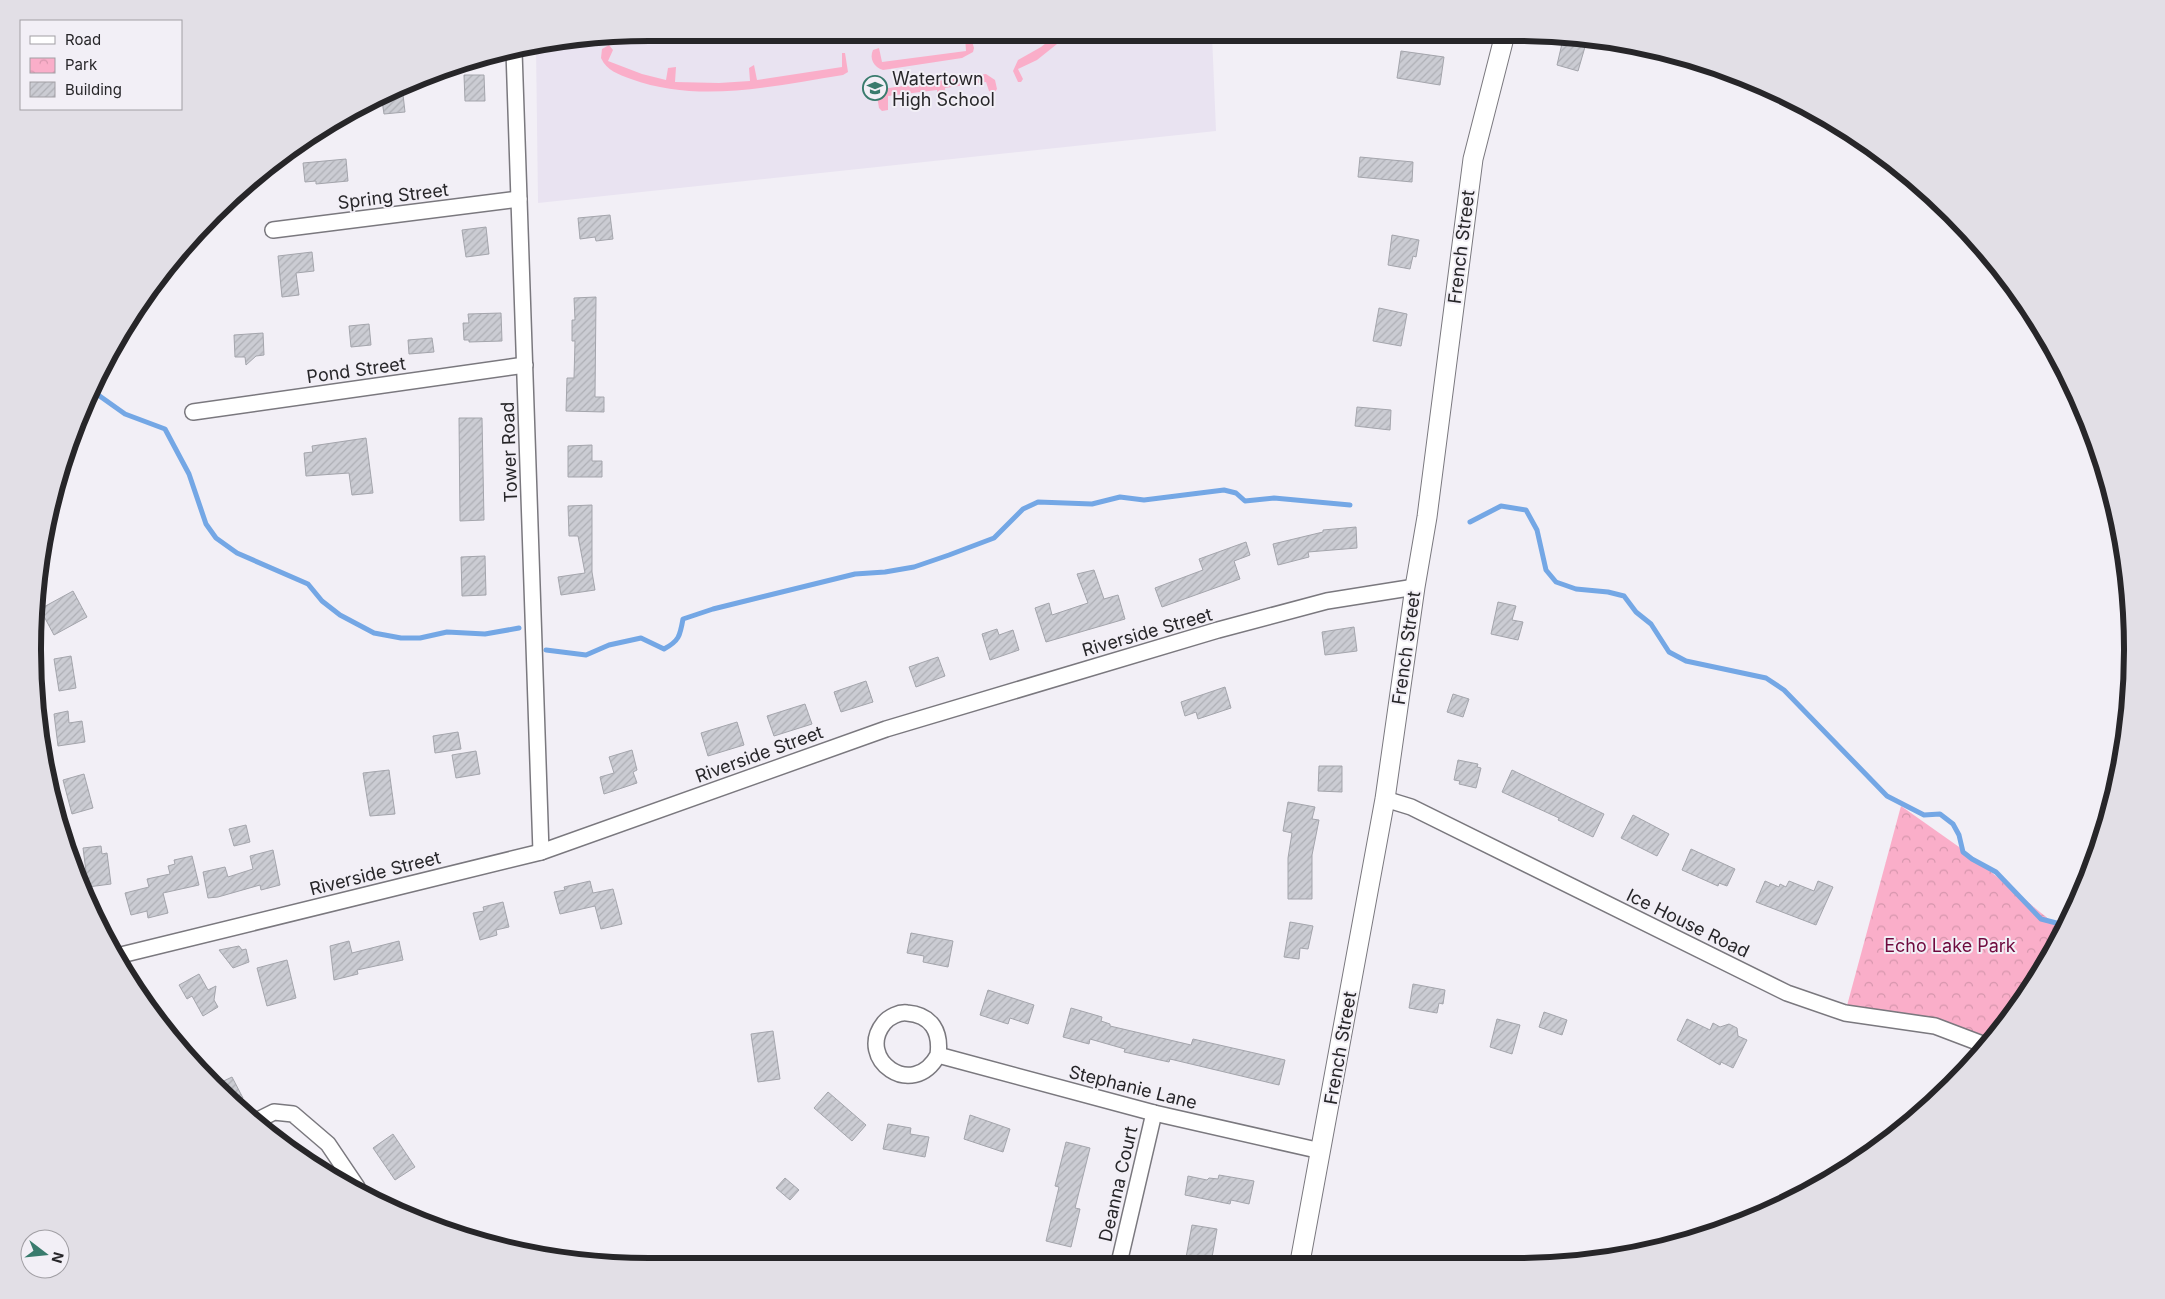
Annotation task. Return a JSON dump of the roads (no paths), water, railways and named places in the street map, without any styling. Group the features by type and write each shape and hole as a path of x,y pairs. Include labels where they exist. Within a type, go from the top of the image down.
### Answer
{"street":[{"name":"French Street","path":"1301,1258 1385,799 1415,587 1427,517 1473,159 1503,41"},
{"name":"Tower Road","path":"514,57 541,852"},
{"name":"Spring Street","path":"273,230 519,199"},
{"name":"Pond Street","path":"192,412 524,365"},
{"name":"Riverside Street","path":"123,954 541,852 886,729 1218,630 1327,601 1415,587"},
{"name":"Ice House Road","path":"1385,799 1411,807 1787,993 1844,1013 1935,1026 1980,1043"},
{"path":"904,1012 918,1014 934,1025 938,1035 938,1055 926,1070 916,1075 901,1075 884,1065 878,1055 876,1039 879,1030 894,1016 904,1012"},
{"name":"Stephanie Lane","path":"938,1055 1154,1113 1321,1151"},
{"path":"262,1118 274,1112 293,1114 328,1144 352,1180"},
{"name":"Deanna Court","path":"1120,1258 1154,1113"}],"waterway":[{"path":"98,395 125,414 165,429 189,474 206,524 216,538 237,553 308,584 322,601 340,615 374,633 401,638 420,638 447,632 485,634 519,628"},
{"path":"546,650 586,655 609,645 641,638 664,649 678,637 683,619 713,609 855,574 885,572 914,567 994,538 1023,509 1038,502 1092,504 1120,497 1144,500 1224,490 1236,493 1245,501 1274,498 1350,505"},
{"path":"1470,522 1501,506 1526,510 1537,530 1546,570 1556,582 1576,589 1608,592 1624,596 1636,612 1651,624 1669,652 1686,661 1766,678 1784,690 1887,796 1924,815 1940,814 1953,824 1959,835 1963,852 1996,872 2041,919 2059,924"}],"place":[{"name":"Watertown High School","path":"875,88"}],"park label":[{"name":"Echo Lake Park","path":"1950,945"}]}
